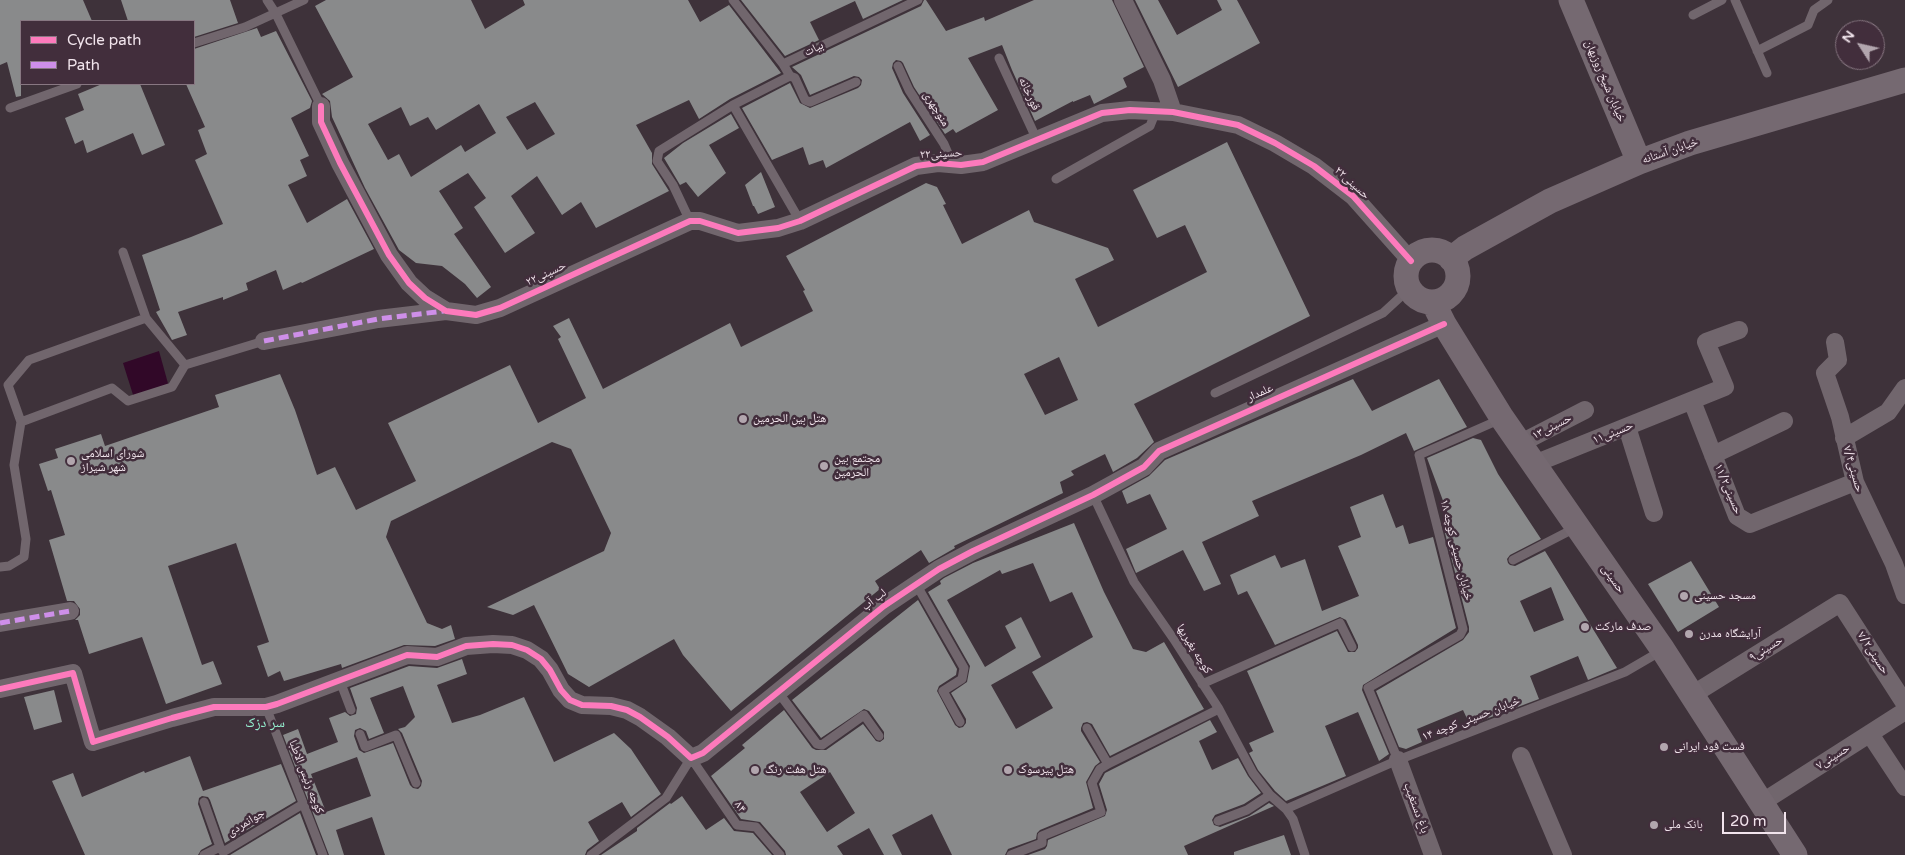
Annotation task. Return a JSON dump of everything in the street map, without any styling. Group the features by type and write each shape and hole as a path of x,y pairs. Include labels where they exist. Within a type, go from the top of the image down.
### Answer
{"street":[{"path":"1123,0 1162,80 1164,111"},
{"name":"خیابان شیخ روزبهان","path":"1571,0 1639,162"},
{"name":"خیابان آستانه","path":"1451,259 1465,248 1550,201 1639,162 1690,143 1905,80"},
{"path":"320,106 321,122 340,164 389,254 409,283 425,298 446,311"},
{"name":"حسینی۲۲","path":"446,311 476,315 500,308 690,221 700,221 738,233 778,228 800,221 916,166 938,163 953,165 983,162 1102,113 1130,110 1164,111 1238,125 1275,143 1314,166 1353,196 1411,261"},
{"path":"1426,251 1435,251 1451,259 1458,274 1454,290 1441,300 1433,302 1424,301 1415,296 1409,289 1406,280 1407,270 1411,261 1426,251"},
{"name":"حسینی","path":"1433,302 1444,324 1519,444 1663,650 1795,855"},
{"path":"264,341 378,318 446,311"},
{"name":"علمدار","path":"1093,495 1144,467 1159,451 1444,324"},
{"name":"حسینی۱۱","path":"1534,464 1724,387 1706,342 1739,330"},
{"name":"حسینی۷/۴","path":"1835,342 1838,360 1825,373 1840,417 1854,482 1894,564 1905,595"},
{"path":"1844,438 1888,412 1905,388"},
{"name":"حسینی۱۱/۲","path":"1692,400 1737,516 1750,524 1854,482"},
{"name":"حسینی۱۳","path":"1519,444 1585,410"},
{"path":"1713,455 1784,421"},
{"path":"1627,427 1654,513"},
{"name":"لب آب","path":"691,758 703,753 884,606 916,584 973,551 1093,495"},
{"name":"حسینی۹","path":"1692,695 1840,603"},
{"name":"حسینی۷/۲","path":"1840,603 1905,704"},
{"path":"0,623 70,611"},
{"path":"0,689 73,673 93,742 214,707 266,707 407,655 436,657 466,646 512,645 527,650 541,659 550,670 561,690 570,700 582,705 611,706 627,710 668,736 691,758"},
{"name":"حسینی۷","path":"1761,803 1905,711"},
{"path":"1870,734 1905,787"},
{"path":"1521,756 1563,855"},
{"name":"باغ دستغیب","path":"1398,760 1433,855"}],"lane":[{"path":"267,0 276,14 320,106"},
{"path":"195,43 245,27 304,0"},
{"path":"733,0 783,64 790,76 795,78 805,100 810,102 856,82"},
{"name":"بیات","path":"783,64 918,0"},
{"path":"1694,15 1722,0"},
{"path":"1735,0 1767,73"},
{"path":"1757,51 1808,25 1814,10 1828,0"},
{"name":"قورخانه","path":"999,58 1037,140"},
{"name":"منوچهری","path":"898,66 909,90 944,144 953,165"},
{"path":"690,221 673,185 656,162 659,151 733,105 790,76"},
{"path":"10,108 74,85"},
{"path":"733,105 800,221"},
{"path":"1056,179 1150,126 1164,111"},
{"path":"124,252 146,318 185,365"},
{"path":"1215,393 1383,313 1409,289"},
{"path":"0,567 10,566 24,558 26,539 14,465 21,422 8,385 29,360 146,318"},
{"path":"21,422 112,388 128,402 172,387 185,365 264,341"},
{"name":"خیابان حسینی کوچه ۱۸","path":"1398,760 1368,688 1460,635 1463,630 1419,455 1502,418"},
{"name":"کوچه بغیریها","path":"1093,495 1134,582 1175,640 1218,709 1254,773 1270,795 1286,809"},
{"path":"1513,560 1577,527"},
{"path":"916,584 964,668 962,679 942,691 960,722"},
{"path":"1202,684 1340,623 1352,647"},
{"name":"خیابان حسینی کوچه ۱۴","path":"1286,809 1398,760 1625,672 1663,650"},
{"path":"340,681 351,710"},
{"path":"778,692 817,744 822,745 864,715 879,736"},
{"name":"کوچه رئیس الاطبا","path":"266,707 323,855"},
{"path":"1011,855 1042,843 1042,836 1101,812 1092,783 1100,769 1218,709"},
{"path":"1087,728 1108,764"},
{"path":"360,734 365,747 396,735 416,783"},
{"name":"لب آب","path":"592,855 666,798 691,758"},
{"name":"۸۴","path":"691,758 737,825 756,827 780,855"},
{"path":"1218,821 1247,810 1270,795"},
{"path":"204,802 220,847"},
{"name":"جوانمردی","path":"204,855 220,847 223,852 303,804"},
{"path":"1286,809 1293,819 1305,855"}],"shaded area":[{"path":"159,351 169,387 134,398 123,363"}],"building":[{"path":"0,0 83,0 92,20 20,20 21,96 16,97 7,62 0,65"},
{"path":"121,0 230,0 238,23 195,37 195,20 128,20"},
{"path":"326,0 471,0 485,29 525,5 523,0 688,0 700,22 729,5 781,73 730,99 699,119 689,100 636,125 652,153 652,164 669,191 596,228 581,202 562,215 537,176 511,196 535,233 505,253 474,207 486,198 468,173 439,191 463,228 454,234 491,287 477,298 465,284 442,266 416,263 399,250 365,188 332,117 330,101 322,94 353,77 315,6","holes":["535,102 555,134 527,150 506,117","479,104 496,133 465,152 461,145 411,177 399,154 388,160 368,124 401,107 410,126 428,117 436,130"]},
{"path":"741,0 903,0 863,19 855,1 810,22 819,40 785,56"},
{"path":"924,0 926,0 946,31 984,17 985,21 1034,0 1112,0 1144,67 1123,78 1127,87 1094,104 1090,95 1073,101 1035,121 1002,45 968,58 998,110 956,133 953,129 945,134 914,87 903,63 896,60 892,68 903,93 930,135 920,141 910,122 826,168 823,160 809,165 803,147 772,160 742,108 790,83 800,103 810,108 858,88 862,80 854,76 810,95 801,75 792,67 921,6"},
{"path":"1135,0 1158,0 1177,35 1222,10 1217,0 1237,0 1260,43 1178,87"},
{"path":"257,28 261,37 276,31 312,101 310,108 291,118 309,156 300,160 307,176 288,185 307,223 347,199 374,249 283,290 276,270 246,283 248,290 223,300 223,297 178,312 187,335 172,340 156,312 160,310 142,255 223,224 195,160 207,154 198,130 205,127 186,85 195,85 195,49"},
{"path":"100,85 140,85 165,145 142,155 133,133 87,153 83,140 75,144 65,118 84,110 78,94"},
{"path":"731,114 739,128 709,145 726,173 698,197 686,182 680,185 664,158 683,143"},
{"name":"مجتمع بین الحرمین","path":"1227,142 1310,316 1134,404 1154,442 1137,458 1113,472 1105,454 1071,471 1074,475 1060,482 1063,493 954,546 955,548 929,563 921,550 875,581 880,589 731,711 683,655 674,639 589,687 568,674 534,605 513,615 487,607 604,551 611,533 571,449 552,442 391,521 386,537 427,623 442,629 451,625 455,639 435,646 404,645 342,668 341,664 284,681 280,671 268,677 257,646 269,642 236,543 168,566 202,665 213,661 222,684 166,704 142,637 89,654 78,620 75,620 80,615 80,609 74,601 67,601 49,540 65,535 51,490 48,491 39,464 58,458 55,449 101,434 105,446 219,407 215,395 280,374 295,410 317,475 335,467 356,510 416,481 388,423 510,365 538,423 586,398 558,339 561,337 553,326 569,318 603,389 730,323 741,347 813,311 803,291 805,290 786,256 926,183 937,187 946,204 943,205 962,244 1029,210 1034,222 1108,248 1114,260 1075,279 1098,327 1207,272 1185,225 1157,238 1133,190","holes":["1059,357 1078,400 1045,415 1024,374"]},
{"path":"761,172 775,207 758,214 745,185"},
{"path":"1353,379 1372,411 1439,379 1467,427 1414,451 1406,433 1361,455 1252,501 1259,516 1202,542 1221,584 1204,591 1183,550 1136,573 1126,549 1167,529 1150,494 1127,504 1122,491 1149,476 1165,460"},
{"path":"1473,438 1481,440 1498,474 1541,539 1510,555 1507,559 1508,563 1515,566 1545,551 1617,668 1588,680 1578,656 1530,676 1539,699 1470,725 1463,710 1417,729 1422,742 1406,749 1399,747 1376,691 1463,640 1469,632 1445,533 1454,530 1427,458","holes":["1551,587 1564,620 1534,632 1520,601"]},
{"path":"1383,494 1396,528 1403,525 1409,544 1433,537 1456,628 1363,685 1362,690 1389,754 1379,761 1358,712 1325,726 1346,776 1286,801 1258,770 1249,753 1253,751 1249,743 1274,732 1247,671 1337,631 1348,652 1355,652 1358,645 1346,620 1340,617 1275,645 1247,591 1238,595 1230,575 1275,555 1281,568 1305,559 1322,611 1359,596 1338,546 1361,537 1350,507"},
{"path":"1074,523 1104,592 1133,649 1146,652 1164,642 1204,709 1110,756 1092,724 1083,723 1081,731 1100,762 1095,766 1086,782 1093,808 1040,830 1037,833 1036,839 1008,849 1005,855 952,855 932,814 892,835 902,855 884,855 869,828 837,846 843,855 786,855 785,851 760,822 741,819 711,776 745,748 742,745 784,710 812,748 816,750 826,750 863,724 876,741 880,742 884,739 884,732 869,711 864,709 821,738 792,700 918,600 957,669 956,675 939,686 937,691 955,725 959,728 963,727 966,719 951,693 967,682 970,666 928,592 941,584 940,581 944,578 973,563","holes":["1033,563 1050,602 1072,592 1093,637 1032,672 1053,708 1016,729 991,685 1041,657 1021,617 1005,626 1016,648 985,667 947,600 1000,570 1002,574","830,772 855,813 827,832 800,792"]},
{"name":"مسجد حسینی","path":"1691,561 1719,607 1678,632 1648,584"},
{"path":"462,659 467,674 437,685 452,723 480,715 524,697 554,762 614,733 631,749 661,794 631,817 622,802 588,822 599,841 587,850 585,855 385,855 372,817 336,830 344,855 329,855 283,735 298,729 307,754 338,742 329,718 345,712 350,716 356,714 357,708 350,688 409,666 437,668","holes":["403,686 415,717 405,727 398,729 402,733 422,781 418,789 410,785 393,743 364,753 359,750 354,736 355,730 360,728 366,731 369,739 384,733 370,698","357,757 371,796 326,812 311,774"]},
{"path":"54,690 62,722 34,730 24,697"},
{"path":"1210,720 1217,732 1199,741 1212,770 1238,758 1248,776 1261,793 1244,804 1215,815 1212,820 1214,825 1220,827 1249,816 1269,803 1274,806 1184,846 1188,855 1028,855 1045,849 1048,840 1105,816 1107,810 1099,784 1105,773"},
{"path":"190,756 203,791 281,764 296,801 225,843 210,800 208,797 202,796 199,798 198,804 212,844 201,850 198,855 85,855 52,781 73,773 82,797 144,771 145,773"},
{"path":"682,796 706,830 724,818 734,831 753,833 772,855 601,855 637,831 637,828"},
{"path":"300,813 316,855 230,855"},
{"path":"1284,835 1291,855 1234,855 1234,852"}],"marked path":[{"path":"264,341 378,319 444,311"},
{"path":"0,623 70,611"}],"cycle path":[{"path":"321,106 321,122 340,163 389,255 409,283 425,298 446,311 476,315 500,308 690,221 700,221 738,233 778,228 800,221 916,166 938,163 961,165 983,162 1102,113 1130,110 1173,112 1238,125 1275,143 1314,166 1353,196 1411,261"},
{"path":"0,689 73,673 93,742 214,707 266,707 277,704 407,655 437,657 466,646 512,645 527,650 541,659 550,670 561,690 570,700 582,705 611,706 627,710 668,737 691,758 703,753 884,606 939,569 1093,495 1144,467 1159,451 1444,324"}],"place":[{"name":"هتل بین‌ الحرمین","path":"743,419"},
{"name":"شورای اسلامی شهر شیراز","path":"71,461"},
{"name":"مجتمع بین الحرمین","path":"824,466"},
{"name":"مسجد حسینی","path":"1684,596"},
{"name":"صدف مارکت","path":"1585,627"},
{"name":"آرایشگاه مدرن","path":"1689,634"},
{"name":"فست فود ایرانی","path":"1664,747"},
{"name":"هتل هفت رنگ","path":"755,770"},
{"name":"هتل پیرسوک","path":"1008,770"},
{"name":"بانک ملی","path":"1654,825"}],"district":[{"name":"سر دزک","path":"265,723"}]}
